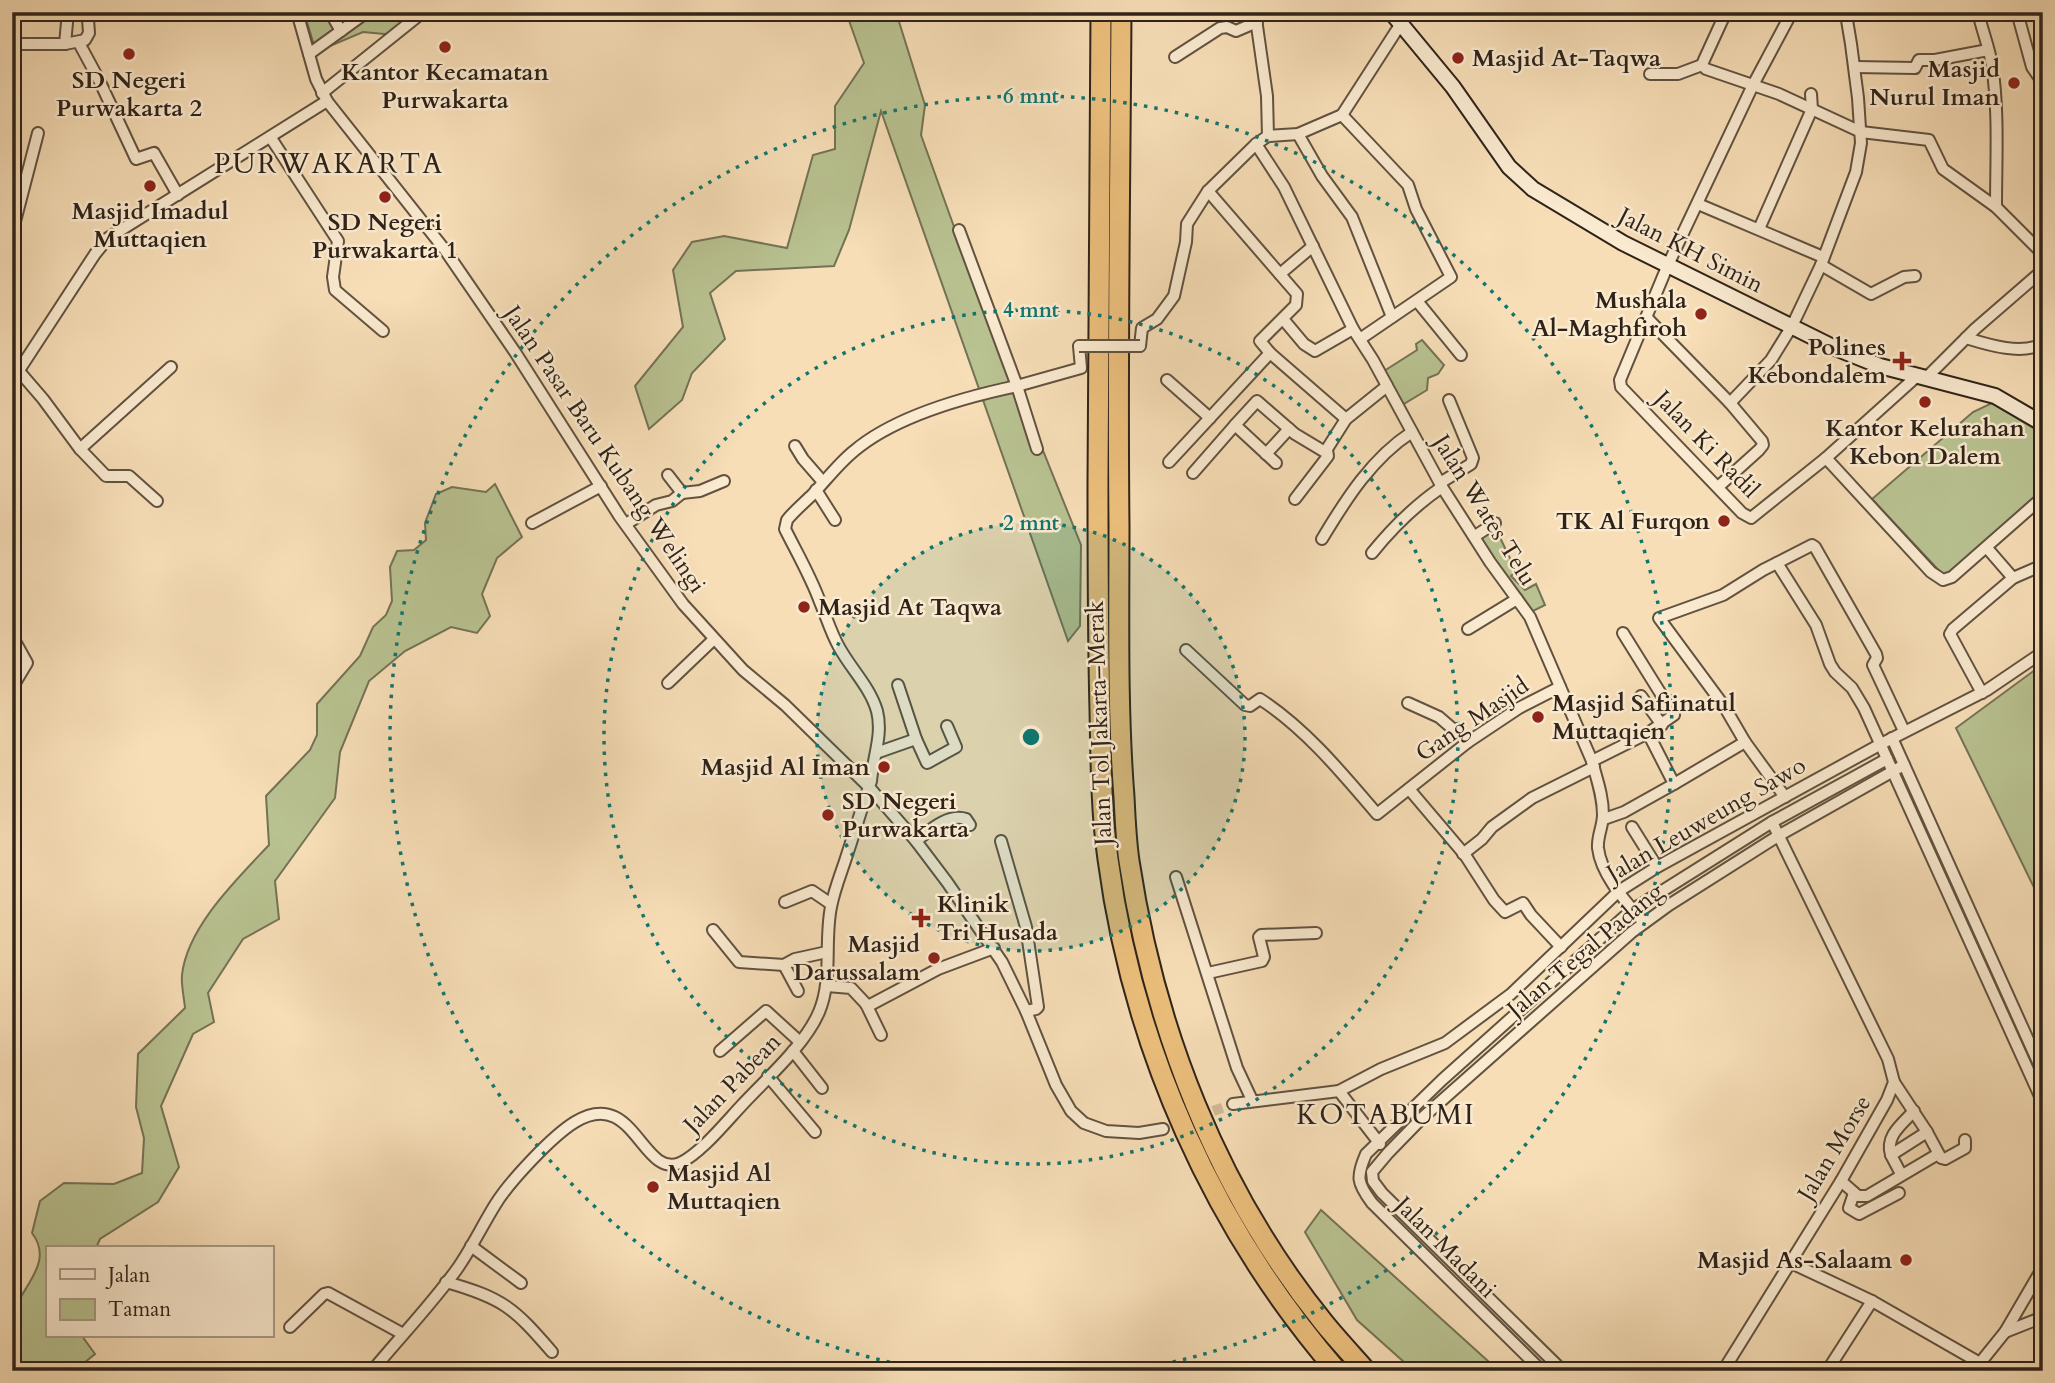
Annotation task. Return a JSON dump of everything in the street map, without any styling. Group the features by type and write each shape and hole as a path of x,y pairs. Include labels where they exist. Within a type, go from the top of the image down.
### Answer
{"highway":[{"name":"Jalan Tol Jakarta–Merak","path":"1101,12 1098,612 1101,775 1108,858 1126,958 1136,997 1176,1113 1206,1178 1242,1241 1306,1334 1337,1371"},
{"name":"Jalan Tol Jakarta–Merak","path":"1121,12 1118,488 1120,734 1128,859 1149,969 1172,1046 1205,1127 1237,1191 1279,1262 1324,1323 1366,1371"}],"street":[{"path":"65,44 68,12"},
{"path":"13,15 14,38 18,44 65,44 85,40 89,33 88,19 94,12"},
{"name":"Jalan Pasar Baru Kubang Welingi","path":"297,12 325,97 446,250 626,524 683,604 743,670 785,705 869,787 916,841 994,948 1026,1011 1060,1093 1077,1117 1094,1127 1114,1132 1163,1129"},
{"path":"330,12 341,31"},
{"path":"309,54 367,12"},
{"path":"12,381 15,366 104,242 271,138 325,97 423,12"},
{"name":"Jalan KH Simin","path":"1391,12 1453,87 1496,150 1521,179 1595,226 1668,267 1835,348 1881,366 1995,396 2043,424"},
{"path":"1650,74 1678,74 1702,65 1726,12"},
{"path":"1718,487 1763,445 1762,441 1730,403 1647,318 1668,267 1754,85 1792,12"},
{"path":"1730,403 1771,360 1791,326 1822,261 1856,172 1861,132 1855,67 1847,20 1843,12"},
{"path":"1978,12 1988,50 1996,117 1996,207"},
{"path":"2017,12 2032,67 2043,83"},
{"path":"1175,57 1223,27 1237,31 1256,17 1267,96 1268,136"},
{"path":"820,486 854,451 871,438 900,423 961,401 1081,368 1079,346 1140,346 1142,328 1157,319 1174,296 1187,225 1208,191 1256,144 1268,136 1298,134 1342,115 1400,25"},
{"path":"79,43 135,158 139,160 154,153 178,195"},
{"path":"1855,67 1915,68 1919,60 1935,60 1988,50"},
{"path":"1702,65 1706,69 1812,109 1861,132 1929,140 1943,169 1996,207 2043,254"},
{"path":"1759,229 1812,109 1811,94"},
{"path":"1283,319 1304,344 1315,351 1392,317 1451,277 1416,209 1408,185 1342,115"},
{"path":"12,233 38,133"},
{"path":"1298,134 1322,176 1352,217 1392,317"},
{"path":"271,138 338,242 333,278 335,290 383,331"},
{"name":"Jalan Wates Telu","path":"1256,144 1284,187 1357,334 1441,485 1490,562 1530,617 1600,786 1604,819 1599,831 1599,855 1605,870 1644,923"},
{"path":"1208,191 1296,293 1298,299 1283,319 1260,338 1270,353 1346,419"},
{"path":"1698,204 1759,229 1822,261 1871,294 1904,277 1915,276"},
{"path":"959,230 1017,386 1037,449"},
{"path":"1280,274 1314,246"},
{"name":"Jalan Ki Radil","path":"1647,318 1620,380 1621,387 1742,513 1751,518 1921,378 2043,270"},
{"path":"1417,301 1461,355"},
{"path":"1966,338 2024,350 2043,344"},
{"path":"1169,462 1270,353"},
{"path":"15,366 79,449 106,476 129,475 157,501"},
{"path":"79,449 171,367"},
{"path":"1167,380 1209,418"},
{"path":"1295,499 1328,456 1327,450 1346,419 1388,386"},
{"path":"1372,553 1393,527 1417,504 1471,464 1474,458 1449,400"},
{"path":"1193,473 1257,401 1289,429 1322,452 1327,450"},
{"path":"1235,425 1276,463"},
{"path":"1266,454 1289,429"},
{"path":"1322,539 1374,463 1385,451 1412,432"},
{"path":"796,446 820,486 835,520"},
{"path":"1826,458 1936,577 1948,580 2043,497"},
{"path":"668,475 682,493"},
{"path":"626,524 656,505 672,501 682,493 700,491 724,481"},
{"path":"532,523 601,486"},
{"name":"Jalan Pabean","path":"372,1371 446,1282 500,1197 565,1129 597,1112 609,1113 620,1119 660,1161 675,1164 700,1147 797,1047 819,1012 827,986 831,904 869,787 879,739 877,710 864,684 837,644 820,600 785,529 790,516 820,486"},
{"path":"12,502 15,507 12,510"},
{"path":"1475,536 1495,523"},
{"path":"1785,797 1745,742 1724,706 1659,618 1723,595 1812,545 1876,654 1873,665 1904,732"},
{"path":"1987,548 2013,578"},
{"path":"1777,563 1816,625 1830,664 1852,688 1881,744 2043,1103"},
{"path":"1982,693 1950,634 2013,578 2043,565"},
{"path":"1468,629 1517,599"},
{"path":"1464,854 1492,827 1532,798 1662,725 1674,715 1623,633"},
{"path":"12,636 27,663 15,683"},
{"path":"668,683 713,640"},
{"name":"Gang Masjid","path":"1186,650 1245,705 1250,706 1260,699 1288,721 1317,746 1377,814 1468,742 1518,708 1559,687"},
{"name":"Jalan Leuweung Sawo","path":"1339,1091 1381,1069 1452,1039 1511,993 1619,891 1657,867 1892,738 1982,693 2043,652"},
{"path":"898,685 927,763 956,747 947,726"},
{"path":"1641,696 1662,725"},
{"path":"1408,703 1439,717 1468,742"},
{"path":"1647,733 1674,784"},
{"path":"1892,738 2041,1070 2029,1072"},
{"path":"876,753 916,739"},
{"path":"1604,819 1624,812 1745,742"},
{"name":"Jalan Tegal Padang","path":"1377,1141 1632,910 1772,822 1887,759"},
{"name":"Jalan Tegal Padang","path":"1388,1153 1422,1118 1644,923 1778,836 1904,765"},
{"path":"1409,789 1464,854 1505,912 1523,903 1561,947"},
{"path":"916,841 955,817 966,819 970,825"},
{"name":"Jalan Morse","path":"1723,1371 1840,1181 1887,1100 1894,1082 1888,1059 1772,822"},
{"path":"1632,827 1657,867"},
{"path":"1002,841 1015,884 1035,973 1038,1007 1026,1011"},
{"path":"1176,877 1237,1068 1252,1100"},
{"path":"785,902 812,891 831,904"},
{"path":"1962,925 1974,920"},
{"path":"713,930 739,962 784,965 802,957 827,952"},
{"path":"1208,973 1262,961 1264,957 1259,937 1261,935 1316,933"},
{"path":"866,1004 870,1005 938,969 994,948"},
{"path":"784,965 798,991"},
{"path":"827,986 851,988 866,1004 881,1035"},
{"path":"720,1051 766,1011 797,1047 822,1088"},
{"path":"768,1076 815,1132"},
{"path":"1894,1082 1943,1159 1965,1148 1965,1140"},
{"path":"1233,1104 1339,1091 1388,1153 1372,1172 1359,1169 1366,1154 1377,1141"},
{"path":"1413,1108 1422,1118"},
{"path":"1901,1174 1889,1148 1895,1131 1914,1111"},
{"path":"1891,1155 1927,1132"},
{"path":"1840,1181 1854,1193 1867,1196 1938,1154"},
{"name":"Jalan Madani","path":"1359,1169 1360,1187 1372,1203 1542,1371"},
{"name":"Jalan Madani","path":"1372,1172 1373,1181 1382,1194 1563,1371"},
{"path":"1854,1193 1850,1208 1859,1214 1899,1193"},
{"path":"471,1246 521,1283"},
{"path":"1789,1262 1871,1301 1984,1367 2043,1267"},
{"path":"446,1282 482,1292 510,1307 552,1352"},
{"path":"290,1327 328,1293 403,1334"},
{"path":"1827,1371 1871,1301"},
{"path":"2005,1332 2043,1317"}],"green space":[{"path":"304,12 420,12 395,35 363,32 316,52"},
{"path":"846,12 896,12 925,105 921,135 962,249 1081,545 1080,626 1068,641 881,111 849,230 834,266 736,271 710,293 725,339 692,373 682,400 649,429 635,386 683,327 673,270 692,242 724,236 787,248 813,155 835,149 835,106 864,63"},
{"path":"1422,340 1444,365 1438,374 1428,378 1427,390 1402,405 1384,371 1417,350 1416,344"},
{"path":"1992,403 2021,416 2043,432 2043,498 1945,577 1872,499 1973,412"},
{"path":"495,484 522,537 497,558 482,594 490,616 477,633 451,627 405,651 369,681 340,752 335,798 275,881 279,919 243,939 208,993 214,1022 193,1034 161,1106 179,1167 158,1202 100,1239 97,1246 46,1246 46,1338 83,1338 95,1354 74,1371 12,1371 12,1308 37,1268 40,1251 32,1233 40,1201 64,1183 114,1184 142,1173 144,1138 136,1107 138,1054 185,1008 182,975 193,939 215,905 269,845 266,796 310,750 317,735 317,704 360,656 373,627 386,615 392,601 390,567 397,551 414,550 426,540 425,523 436,494 452,487 486,492"},
{"path":"1495,527 1516,571 1511,576 1525,590 1536,584 1545,605 1531,612 1518,598 1479,536"},
{"path":"2043,664 2043,906 1956,728"},
{"path":"1321,1210 1499,1371 1414,1371 1357,1320 1305,1232"}],"tunnel":[{"path":"1199,1116 1233,1104"}],"place":[{"name":"Kantor Kecamatan Purwakarta","path":"445,47"},
{"name":"SD Negeri Purwakarta 2","path":"129,54"},
{"name":"Masjid At-Taqwa","path":"1458,58"},
{"name":"Masjid Nurul Iman","path":"2014,83"},
{"name":"Masjid Imadul Muttaqien","path":"150,186"},
{"name":"SD Negeri Purwakarta 1","path":"385,197"},
{"name":"Mushala Al-Maghfiroh","path":"1701,314"},
{"name":"Polines Kebondalem","path":"1902,361"},
{"name":"Kantor Kelurahan Kebon Dalem","path":"1925,402"},
{"name":"TK Al Furqon","path":"1724,521"},
{"name":"Masjid At Taqwa","path":"804,607"},
{"name":"Masjid Safiinatul Muttaqien","path":"1538,717"},
{"name":"Masjid Al Iman","path":"884,767"},
{"name":"SD Negeri Purwakarta","path":"828,815"},
{"name":"Klinik Tri Husada","path":"921,918"},
{"name":"Masjid Darussalam","path":"934,958"},
{"name":"Masjid Al Muttaqien","path":"653,1187"},
{"name":"Masjid As-Salaam","path":"1906,1260"}],"district":[{"name":"PURWAKARTA","path":"329,163"},
{"name":"KOTABUMI","path":"1386,1114"}]}
